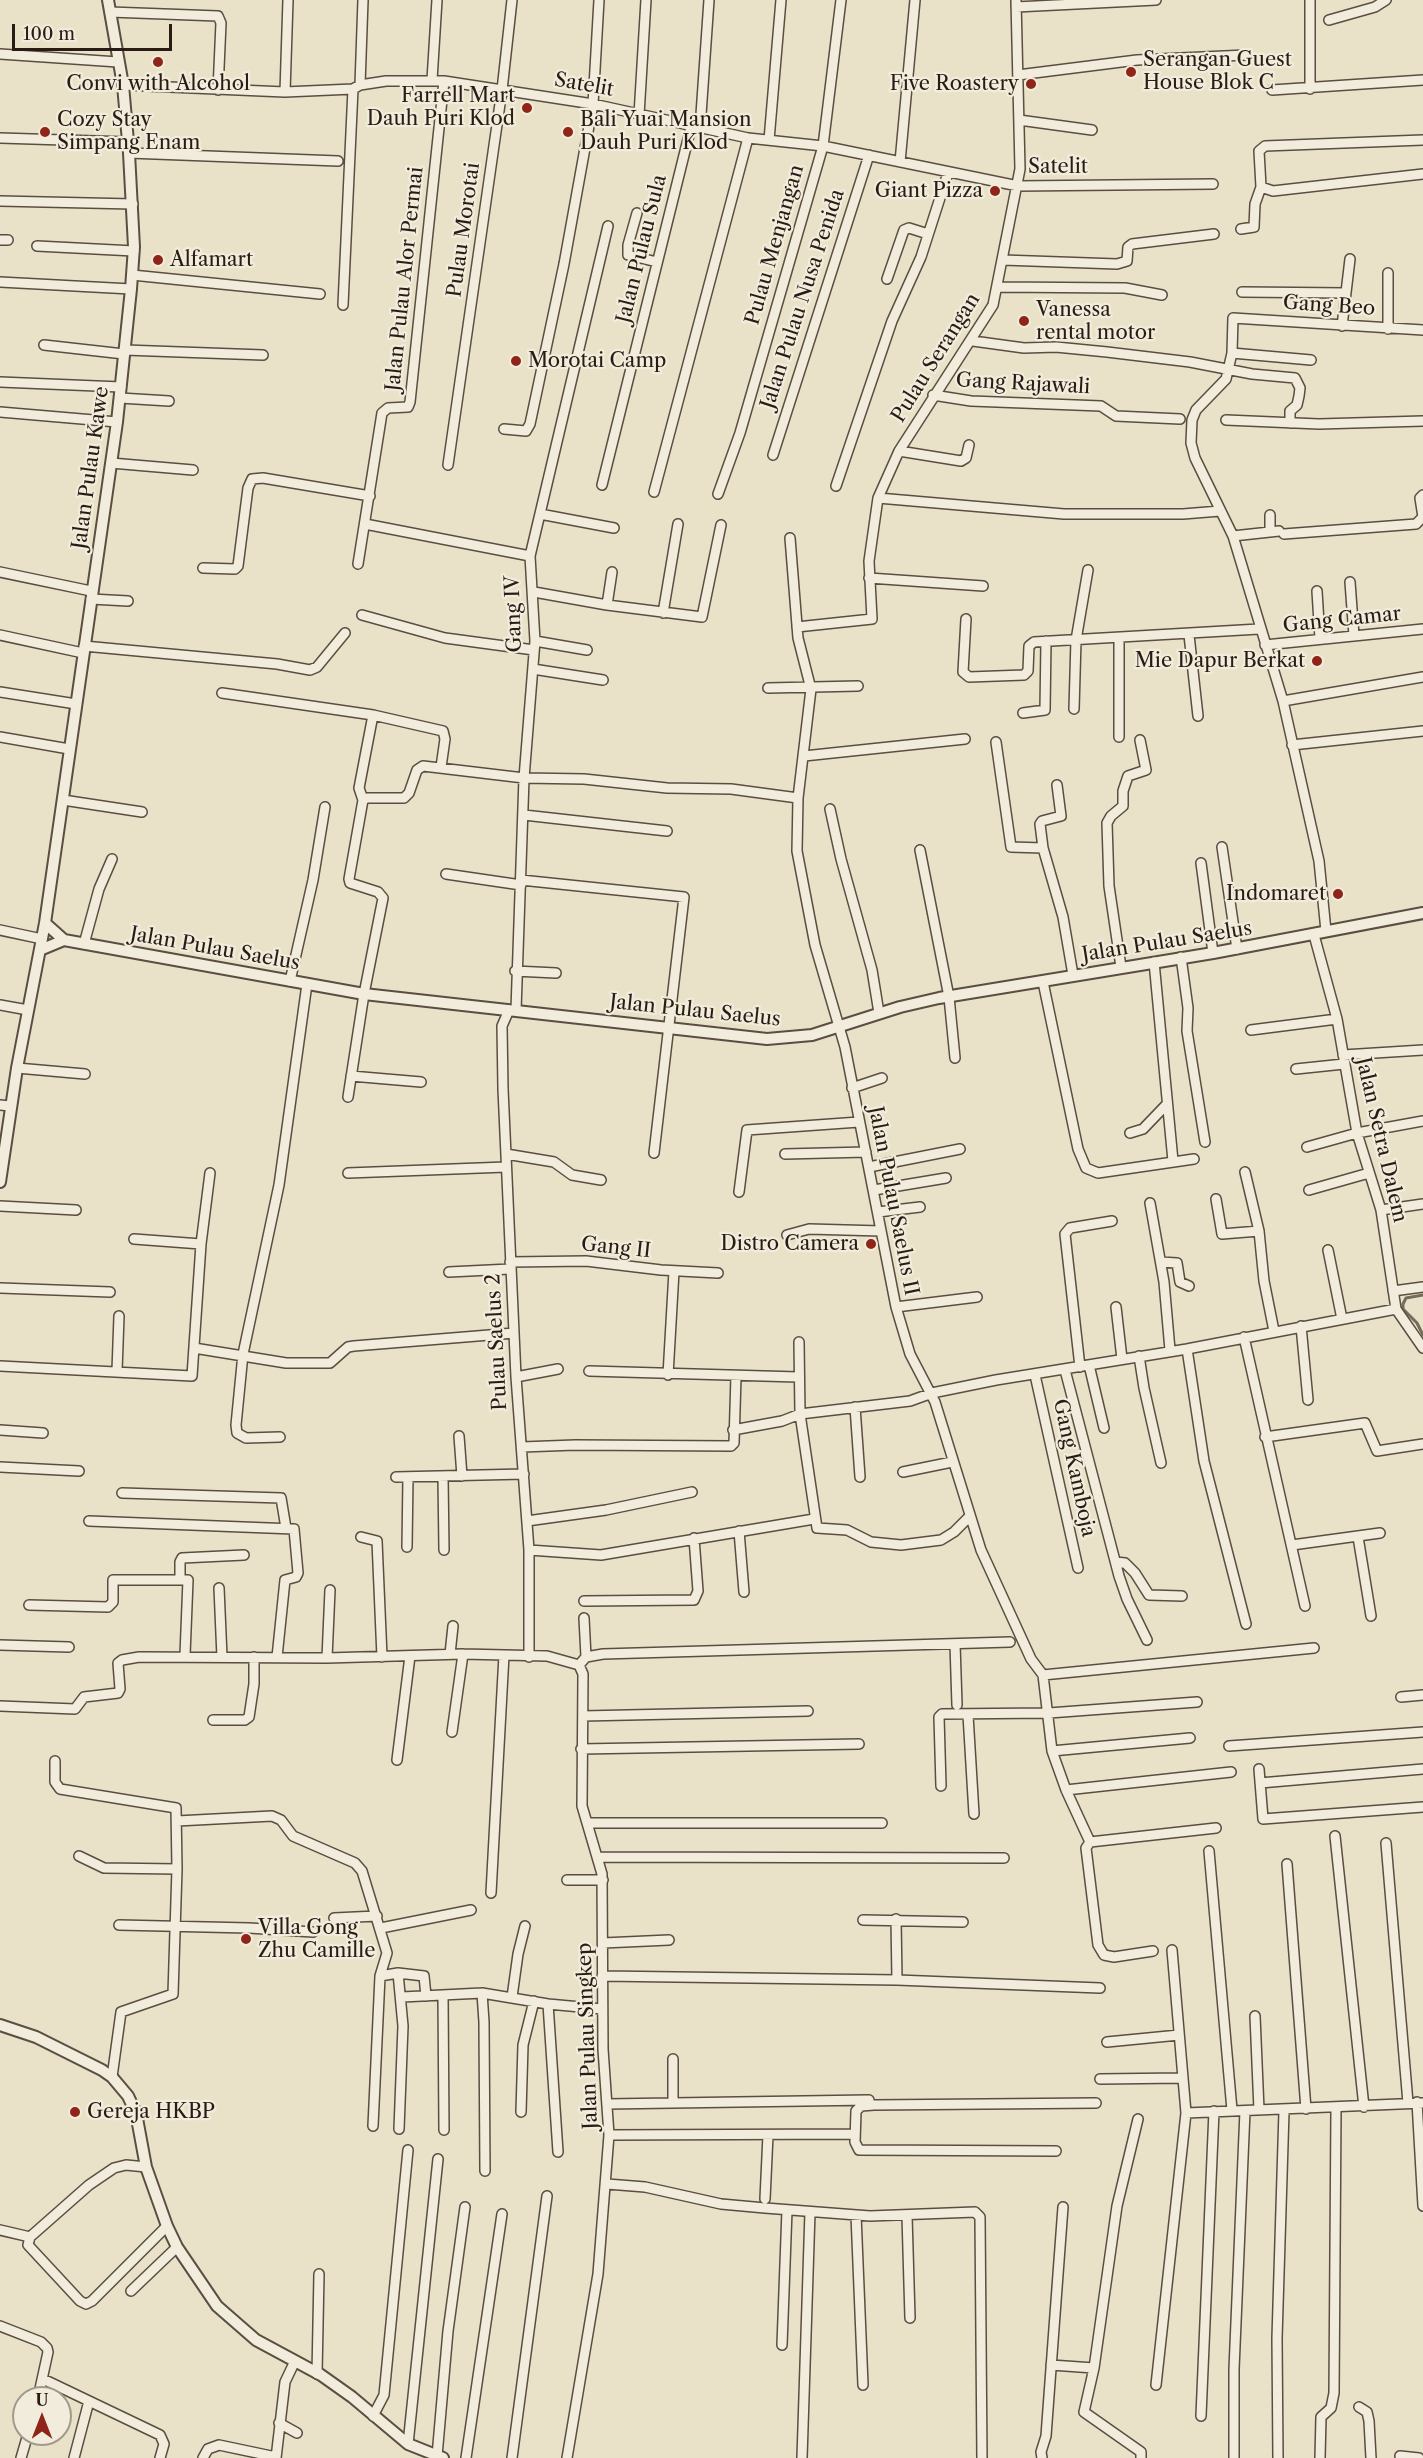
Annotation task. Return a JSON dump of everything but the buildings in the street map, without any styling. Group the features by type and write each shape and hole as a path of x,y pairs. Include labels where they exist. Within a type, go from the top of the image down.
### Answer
{"street":[{"name":"Jalan Pulau Kawe","path":"0,1182 5,1106 17,1068 45,923 117,422 131,289 134,251 133,204 123,85 108,0"},
{"path":"285,92 288,0"},
{"path":"343,304 363,0"},
{"path":"432,80 437,0"},
{"name":"Pulau Morotai","path":"448,465 502,90 512,0"},
{"path":"504,429 526,431 530,424 564,264 593,104 599,0"},
{"path":"639,115 646,0"},
{"name":"Jalan Pulau Sula","path":"602,485 657,262 696,128 710,0"},
{"path":"769,140 781,0"},
{"name":"Pulau Menjangan","path":"718,494 740,433 823,146 841,0"},
{"path":"900,162 915,0"},
{"path":"1016,4 1156,0"},
{"path":"1310,0 1310,89"},
{"path":"1329,20 1375,7 1386,0"},
{"name":"Pulau Serangan","path":"797,627 872,619 869,578 872,528 878,498 899,451 933,395 988,317 998,287 1018,186 1016,4"},
{"path":"110,12 218,16 221,23 218,90"},
{"path":"0,54 118,62"},
{"path":"1018,75 1137,60 1246,55"},
{"path":"1272,90 1423,80"},
{"name":"Satelit","path":"123,85 285,92 357,87 386,81 444,81 593,104 748,138 823,146 948,174 1018,186 1213,184"},
{"name":"Jalan Pulau Alor Permai","path":"358,564 382,413 388,408 408,406 410,402 444,81"},
{"path":"1019,120 1092,130"},
{"path":"0,138 338,161"},
{"path":"654,492 748,138"},
{"path":"1241,229 1254,227 1255,204 1261,187 1259,151 1264,146 1423,140"},
{"name":"Jalan Pulau Nusa Penida","path":"773,455 869,155"},
{"path":"836,486 892,321 909,288 948,174"},
{"path":"1261,187 1273,191 1423,174"},
{"path":"0,201 133,204"},
{"path":"637,213 627,245 628,255 657,262"},
{"name":"Gang IV","path":"512,1010 521,882 524,778 535,645 534,591 530,556 608,226"},
{"path":"887,279 903,230 909,228 928,234"},
{"path":"1003,260 1117,264 1126,261 1128,247 1132,244 1214,234"},
{"path":"37,246 134,251"},
{"path":"1342,326 1350,259"},
{"path":"1388,273 1388,328"},
{"path":"132,275 320,294"},
{"path":"0,282 131,289"},
{"path":"998,287 1125,288 1162,295"},
{"path":"1242,292 1346,293"},
{"name":"Gang Beo","path":"1233,353 1233,318 1423,330"},
{"path":"973,341 1024,348 1056,347 1107,352 1295,378 1300,388 1297,405 1290,411 1290,423"},
{"path":"44,345 124,352 262,355"},
{"path":"1311,360 1233,353 1229,370 1219,389 1196,410 1191,431 1195,458 1233,536 1259,629 1283,701 1319,861 1326,931"},
{"path":"0,382 120,392 169,401"},
{"name":"Gang Rajawali","path":"933,395 981,402 1101,406 1116,416 1180,419"},
{"path":"0,412 117,422"},
{"path":"1226,420 1290,423 1423,421"},
{"path":"899,451 961,461 966,458 969,445"},
{"path":"111,463 193,470"},
{"path":"203,568 235,569 238,566 248,488 252,479 263,478 370,496"},
{"path":"1233,536 1416,524 1423,517 1420,498 1423,495"},
{"path":"878,498 1074,515 1183,514 1220,511"},
{"path":"540,514 614,528"},
{"path":"1269,515 1278,532"},
{"path":"365,524 530,556"},
{"path":"663,613 678,524"},
{"path":"534,591 607,605 697,618 704,613 721,525"},
{"name":"Jalan Pulau Saelus II","path":"790,538 797,627 810,688 798,798 797,851 815,945 838,1027 866,1152 896,1307 910,1354 932,1393 969,1517 1031,1659 1043,1675 1052,1751 1066,1790 1090,1842"},
{"path":"1074,709 1076,640 1088,570"},
{"path":"0,572 91,595 128,601"},
{"path":"607,605 612,572"},
{"path":"869,578 983,586"},
{"path":"1350,582 1354,636"},
{"path":"1317,591 1320,639"},
{"path":"363,615 445,638 587,650"},
{"path":"966,620 963,672 969,677 1024,675 1028,671 1029,646 1046,641 1189,635 1259,629"},
{"name":"Gang Camar","path":"1265,645 1423,629"},
{"path":"0,635 83,649 277,664 310,670 317,667 345,633"},
{"path":"1189,635 1198,716"},
{"path":"1119,638 1119,737"},
{"path":"1023,713 1045,710 1046,641"},
{"path":"533,669 603,680"},
{"path":"1283,701 1423,677"},
{"path":"768,688 858,686"},
{"path":"0,692 76,704"},
{"path":"222,693 374,716 443,731 445,739 441,767"},
{"path":"348,1097 364,994 383,898 378,891 349,881 363,800 359,788 374,716"},
{"path":"1292,745 1423,731"},
{"path":"0,736 69,749"},
{"path":"804,756 965,739"},
{"path":"1121,967 1109,886 1107,827 1109,819 1123,806 1123,791 1128,776 1143,774 1146,770 1140,740"},
{"path":"996,742 1011,847 1043,848"},
{"path":"363,800 367,798 404,798 410,793 419,767 441,767 524,778 584,779 667,788 731,789 798,798"},
{"path":"1057,785 1062,812 1059,818 1040,822 1043,848 1063,917 1073,975"},
{"path":"63,800 142,812"},
{"path":"290,981 313,880 325,807"},
{"path":"830,809 841,859 872,970 879,1013"},
{"path":"524,815 667,831"},
{"path":"1222,847 1237,949"},
{"path":"920,850 949,997 955,1058"},
{"path":"84,944 99,889 112,859"},
{"path":"1201,863 1213,953"},
{"path":"446,874 684,897 654,1153"},
{"name":"Jalan Pulau Saelus","path":"64,940 364,994 767,1039 790,1039 838,1027 879,1013 949,997 1237,949 1423,913"},
{"path":"45,923 64,940"},
{"path":"0,930 41,945 64,940"},
{"name":"Jalan Setra Dalem","path":"1314,935 1337,1019 1357,1133 1382,1210 1396,1309 1423,1348"},
{"path":"1181,957 1188,1008 1187,1031 1204,1142"},
{"path":"1154,962 1173,1161"},
{"path":"515,970 556,973"},
{"path":"1043,982 1078,1149 1086,1168 1098,1173 1194,1159"},
{"path":"280,1437 246,1438 237,1433 243,1354 279,1185 307,984"},
{"path":"0,1005 28,1010"},
{"name":"Pulau Saelus 2","path":"492,1008 502,1026 510,1266 529,1550 529,1657"},
{"name":"Pulau Saelus 2","path":"502,1026 512,1010"},
{"path":"1251,1030 1337,1019"},
{"path":"1296,1069 1344,1059 1423,1050"},
{"path":"17,1068 85,1074"},
{"path":"351,1076 421,1082"},
{"path":"852,1088 882,1078"},
{"path":"1130,1133 1143,1129 1167,1104"},
{"path":"1307,1147 1357,1133 1423,1121"},
{"path":"739,1192 747,1130 859,1122"},
{"path":"869,1167 960,1149"},
{"path":"785,1155 866,1152"},
{"path":"506,1155 554,1162 572,1175 601,1180"},
{"path":"348,1173 506,1167"},
{"path":"1245,1172 1259,1230 1264,1281 1275,1331"},
{"path":"0,1366 192,1376 201,1244 210,1173"},
{"path":"1309,1190 1369,1173"},
{"path":"874,1190 946,1178"},
{"path":"1216,1199 1222,1234 1259,1230"},
{"path":"1150,1203 1161,1262 1170,1350"},
{"path":"1382,1210 1423,1204"},
{"path":"0,1206 76,1210"},
{"path":"878,1212 920,1207"},
{"path":"1104,1428 1084,1366 1065,1234 1070,1228 1112,1221"},
{"path":"787,1236 809,1229 881,1231"},
{"path":"134,1239 201,1244"},
{"path":"1328,1250 1342,1319"},
{"name":"Gang II","path":"449,1272 586,1261 674,1271 718,1273"},
{"path":"1161,1262 1177,1263 1180,1282 1189,1286"},
{"path":"668,1376 674,1271"},
{"path":"1393,1290 1423,1287"},
{"path":"0,1288 110,1292"},
{"path":"896,1307 977,1297"},
{"path":"1116,1307 1122,1359"},
{"path":"733,1430 782,1421 800,1414 910,1401 932,1393 1170,1350 1187,1349 1396,1309"},
{"path":"117,1371 119,1316"},
{"path":"1301,1326 1308,1400"},
{"path":"194,1348 243,1354 286,1363 330,1363 348,1347 514,1332"},
{"path":"1244,1337 1305,1606"},
{"path":"799,1342 800,1414 814,1519 818,1529 847,1530 871,1542 901,1545 940,1540 954,1532 969,1517"},
{"path":"1187,1349 1204,1461 1246,1624"},
{"path":"1140,1356 1144,1388 1161,1463"},
{"path":"516,1377 558,1369"},
{"path":"1065,1370 1127,1599 1147,1640"},
{"path":"589,1371 668,1376 798,1377"},
{"name":"Gang Kamboja","path":"1035,1375 1078,1568"},
{"path":"522,1447 731,1446 734,1443 736,1377"},
{"path":"855,1407 860,1478"},
{"path":"1265,1437 1365,1423 1377,1451 1423,1444"},
{"path":"0,1430 43,1433"},
{"path":"459,1436 462,1476"},
{"path":"903,1472 952,1462"},
{"path":"0,1467 79,1471"},
{"path":"396,1477 524,1474"},
{"path":"407,1547 408,1477"},
{"path":"442,1477 444,1550"},
{"path":"527,1521 606,1510 692,1492"},
{"path":"122,1493 281,1498 286,1528"},
{"path":"529,1550 601,1555 814,1519"},
{"path":"89,1521 286,1528 294,1531 298,1573 296,1577 285,1580 277,1657"},
{"path":"739,1531 744,1592"},
{"path":"1292,1545 1380,1533"},
{"path":"361,1537 377,1541 382,1657"},
{"path":"1358,1537 1371,1616"},
{"path":"584,1601 694,1600 698,1591 694,1538"},
{"path":"180,1580 182,1558 244,1555"},
{"path":"1116,1562 1125,1563 1149,1595 1182,1596"},
{"path":"29,1605 108,1607 113,1602 113,1580 189,1582 185,1655"},
{"path":"219,1588 222,1657"},
{"path":"327,1658 330,1590"},
{"name":"Jalan Pulau Singkep","path":"567,2458 598,2274 607,2184 609,2135 602,2009 603,1880 587,1823 580,1786 584,1618"},
{"path":"450,1654 453,1626"},
{"path":"0,1706 75,1709 84,1697 118,1693 120,1689 117,1667 122,1660 185,1655 327,1658 463,1654 556,1657 582,1661 614,1653 1010,1642"},
{"path":"955,1644 957,1705"},
{"path":"0,1645 69,1647"},
{"path":"1043,1675 1314,1648"},
{"path":"452,1731 463,1654"},
{"path":"397,1760 410,1656"},
{"path":"491,1893 504,1656"},
{"path":"213,1720 248,1718 254,1684 254,1657"},
{"path":"1401,1697 1423,1695"},
{"path":"941,1786 939,1716 1049,1713 1197,1702"},
{"path":"583,1716 808,1711"},
{"path":"968,1715 974,1814"},
{"path":"1230,1746 1423,1732"},
{"path":"1052,1751 1190,1738"},
{"path":"581,1749 859,1744"},
{"path":"55,1761 55,1782 60,1789 176,1808 177,1869 173,1994 121,2012 112,2077"},
{"path":"1259,1769 1262,1816 1266,1819 1423,1807"},
{"path":"1260,1783 1423,1769"},
{"path":"1066,1790 1231,1772"},
{"path":"177,1821 277,1818 293,1836 358,1866 377,1916 387,1953 380,1976 373,2126"},
{"path":"587,1823 882,1823"},
{"path":"1154,1951 1114,1958 1104,1955 1098,1945 1086,1848 1090,1842 1216,1828"},
{"path":"1335,1836 1364,2107"},
{"path":"1386,1843 1416,2103 1423,2206"},
{"path":"1209,1851 1232,2110"},
{"path":"79,1857 104,1868 177,1869"},
{"path":"598,1857 1004,1858"},
{"path":"1287,1864 1306,2109"},
{"path":"567,1880 603,1880"},
{"path":"381,1928 471,1910"},
{"path":"334,1918 377,1916"},
{"path":"896,1919 897,1980"},
{"path":"863,1920 963,1922"},
{"path":"118,1925 175,1925 313,1932"},
{"path":"512,1997 518,1953 525,1926"},
{"path":"603,1943 669,1940"},
{"path":"1156,2385 1186,2113 1172,1950"},
{"path":"380,1976 398,1973 424,1976 426,1996"},
{"path":"398,1973 402,1997 399,2129"},
{"path":"602,1977 897,1980 1100,1988"},
{"path":"482,1993 484,2171"},
{"path":"402,1997 482,1993 548,2004 602,2009"},
{"path":"443,1996 444,2130"},
{"path":"521,2112 523,2045 534,2001"},
{"path":"548,2004 558,2152"},
{"path":"1255,2016 1259,2110"},
{"path":"0,2025 36,2037 112,2077 133,2106 146,2167 167,2226 177,2247 217,2306 256,2340 293,2365 317,2373 408,2444 440,2457 448,2331 465,2207"},
{"path":"1107,2042 1179,2035"},
{"path":"673,2059 673,2102"},
{"path":"1100,2079 1182,2078"},
{"path":"607,2104 900,2100"},
{"path":"1056,2151 862,2151 856,2148 856,2111 861,2106 1096,2103"},
{"path":"1186,2113 1232,2110 1284,2111 1416,2103"},
{"path":"1320,2458 1322,2417 1331,2408 1334,2393 1336,2108"},
{"path":"1202,2416 1214,2111"},
{"path":"1234,2458 1234,2368 1245,2111"},
{"path":"1278,2458 1277,2338 1284,2111"},
{"path":"1138,2119 1117,2206 1094,2368 1084,2412 1141,2452 1141,2458"},
{"path":"609,2135 855,2134"},
{"path":"765,2199 768,2135"},
{"path":"374,2416 384,2395 408,2150"},
{"path":"408,2444 438,2159"},
{"path":"146,2167 126,2165 114,2168 89,2185 30,2237 28,2245 80,2301 86,2304 93,2301 167,2226"},
{"path":"607,2184 645,2187 721,2204 810,2212 907,2216 973,2211 980,2217 982,2458"},
{"path":"512,2458 547,2196"},
{"path":"1041,2458 1041,2448 1047,2436 1063,2207"},
{"path":"782,2345 788,2210"},
{"path":"802,2458 810,2212"},
{"path":"466,2458 502,2214"},
{"path":"856,2215 863,2385"},
{"path":"907,2216 910,2318"},
{"path":"0,2230 30,2237"},
{"path":"131,2291 177,2247"},
{"path":"317,2373 319,2274"},
{"path":"0,2326 44,2344 48,2352 41,2386"},
{"path":"203,2458 208,2449 219,2445 276,2458 285,2382 293,2365"},
{"path":"1051,2365 1094,2368"},
{"path":"43,2379 160,2435 164,2444 160,2458"},
{"path":"74,2458 89,2401"},
{"path":"1359,2407 1367,2412 1370,2421 1371,2458"},
{"path":"279,2423 297,2433"},
{"path":"1400,2457 1419,2458"}],"waterway":[{"path":"1423,1295 1406,1298 1403,1304 1403,1309 1417,1323 1423,1335"}],"place":[{"name":"Convi with Alcohol","path":"158,62"},
{"name":"Serangan Guest House Blok C","path":"1131,72"},
{"name":"Five Roastery","path":"1031,84"},
{"name":"Farrell Mart Dauh Puri Klod","path":"527,108"},
{"name":"Cozy Stay Simpang Enam","path":"45,132"},
{"name":"Bali Yuai Mansion Dauh Puri Klod","path":"568,132"},
{"name":"Giant Pizza","path":"995,191"},
{"name":"Alfamart","path":"158,260"},
{"name":"Vanessa rental motor","path":"1024,321"},
{"name":"Morotai Camp","path":"516,361"},
{"name":"Mie Dapur Berkat","path":"1317,661"},
{"name":"Indomaret","path":"1338,894"},
{"name":"Distro Camera","path":"871,1244"},
{"name":"Villa Gong Zhu Camille","path":"246,1939"},
{"name":"Gereja HKBP","path":"75,2112"}]}
